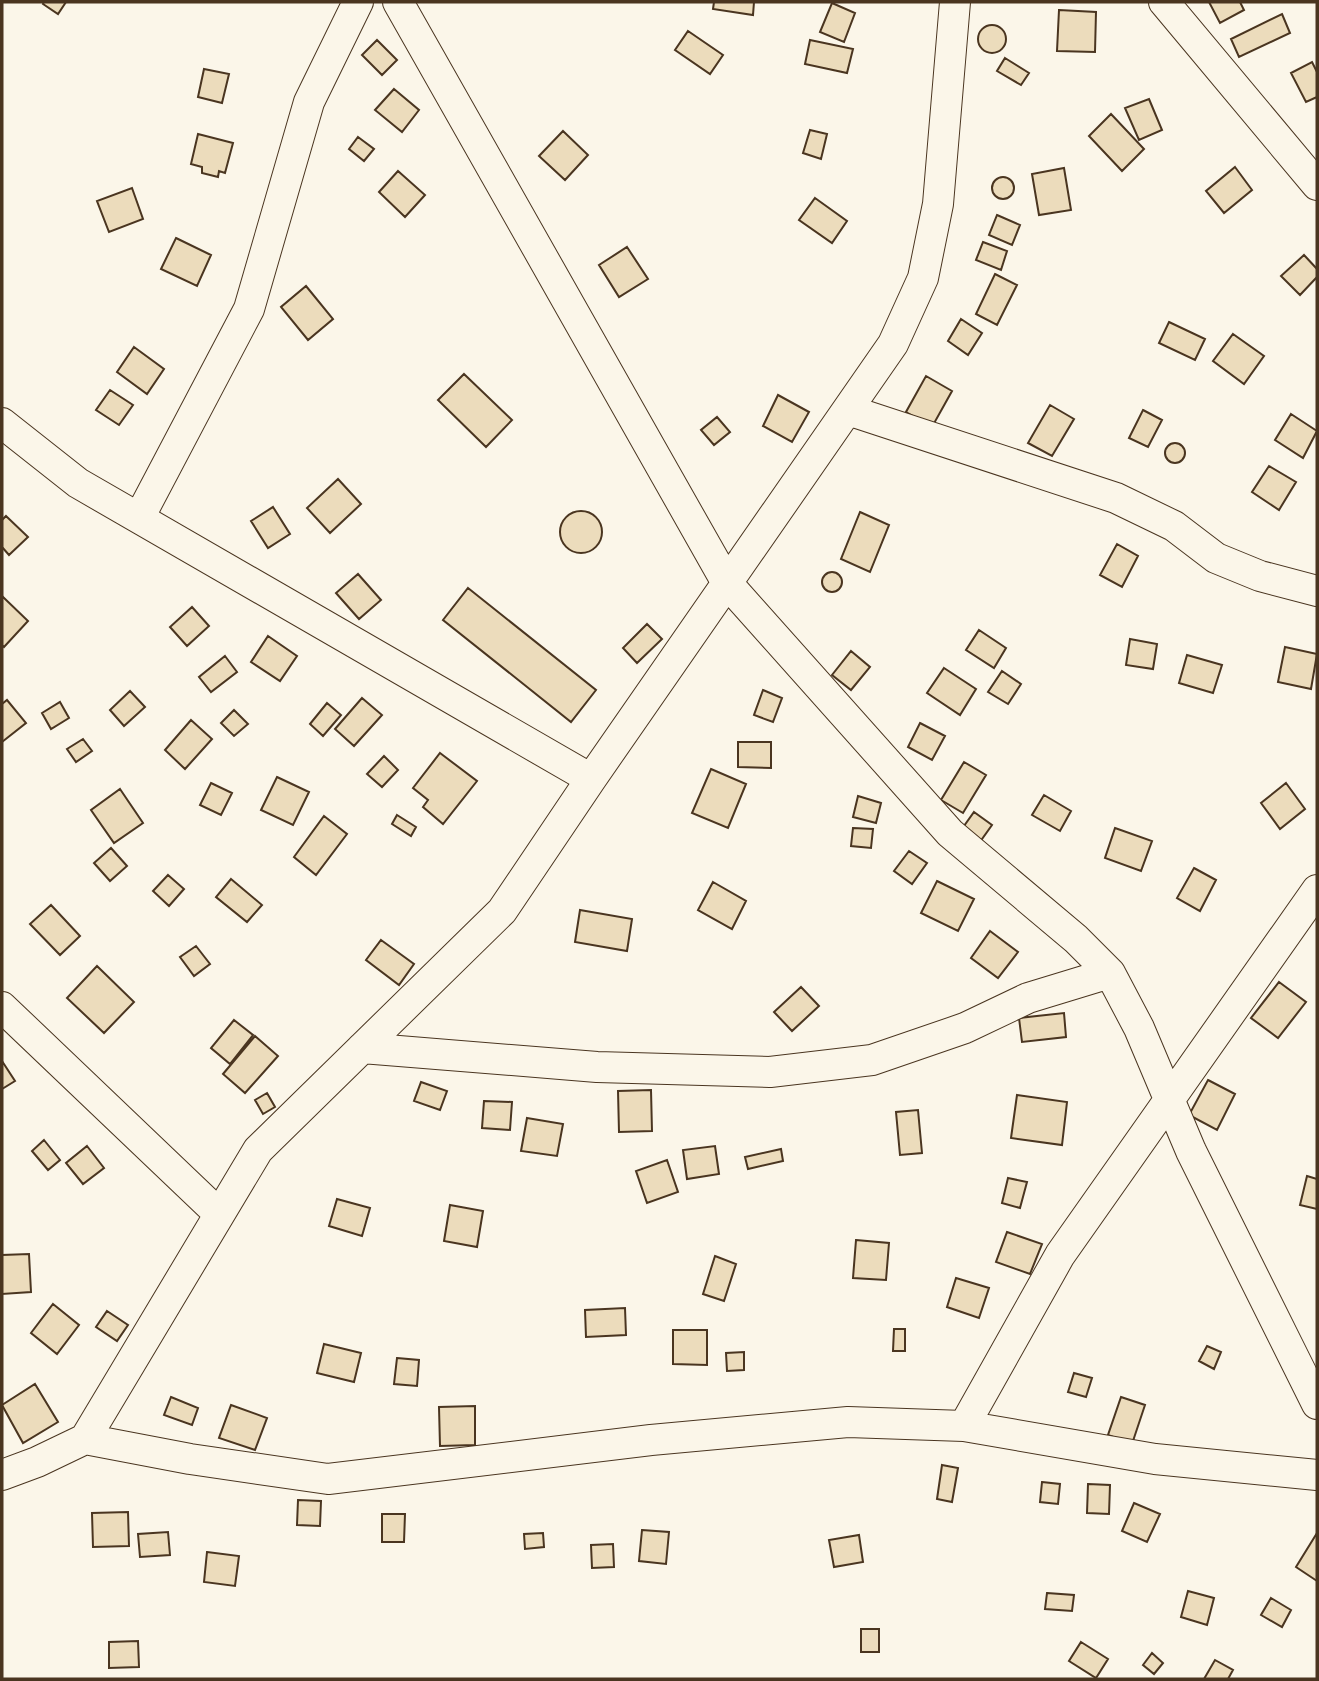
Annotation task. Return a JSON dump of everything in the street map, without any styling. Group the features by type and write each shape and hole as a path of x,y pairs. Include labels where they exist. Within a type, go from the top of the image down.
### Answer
{"street":[{"path":"138,517 249,309 309,103 358,2"},
{"path":"398,2 727,583 950,833 1076,939 1110,973 1139,1028 1191,1151 1317,1404"},
{"path":"2,1475 85,1439 258,1150 502,912 591,779 893,344 923,278 938,204 955,2"},
{"path":"1164,2 1317,185"},
{"path":"848,410 1116,498 1174,526 1216,558 1260,576 1317,591"},
{"path":"2,423 78,483 591,779"},
{"path":"964,1426 1060,1255 1169,1098 1303,928 1317,890"},
{"path":"362,1048 597,1067 770,1072 872,1060 965,1028 1028,998 1110,973"},
{"path":"2,1007 218,1213"},
{"path":"85,1439 190,1459 328,1479 651,1440 848,1422 964,1426 1155,1459 1317,1475"}],"building":[{"path":"66,2 58,14 43,4"},
{"path":"714,2 754,2 753,15 713,9"},
{"path":"1209,2 1240,2 1244,10 1220,23"},
{"path":"832,3 855,13 844,42 820,32"},
{"path":"1059,10 1096,12 1095,52 1057,51"},
{"path":"1282,14 1290,33 1239,57 1231,39"},
{"path":"992,25 1002,29 1006,39 1002,49 992,53 982,49 978,39 982,29"},
{"path":"688,31 723,55 710,74 675,50"},
{"path":"377,40 397,60 382,75 362,55"},
{"path":"810,40 853,49 847,73 805,64"},
{"path":"1005,58 1029,73 1021,85 997,71"},
{"path":"1312,62 1317,72 1317,97 1306,102 1291,73"},
{"path":"204,69 229,74 222,103 198,97"},
{"path":"394,89 419,110 402,132 375,110"},
{"path":"1149,99 1162,130 1139,140 1125,108"},
{"path":"1111,114 1144,149 1122,171 1089,136"},
{"path":"810,130 827,134 821,159 803,153"},
{"path":"563,131 588,155 565,180 539,156"},
{"path":"198,134 233,143 225,173 219,171 218,177 202,173 202,167 191,164"},
{"path":"358,137 374,149 364,161 349,149"},
{"path":"1235,167 1252,190 1224,213 1206,191"},
{"path":"1064,168 1071,210 1039,215 1032,174"},
{"path":"398,171 425,195 405,217 379,192"},
{"path":"1003,177 1011,180 1014,188 1011,196 1003,199 995,196 992,188 995,180"},
{"path":"132,188 143,219 109,232 97,201"},
{"path":"815,198 847,221 832,243 799,220"},
{"path":"997,215 1020,225 1012,245 989,235"},
{"path":"176,238 211,255 197,286 161,269"},
{"path":"983,242 1007,251 1001,270 976,260"},
{"path":"627,247 648,279 619,297 599,265"},
{"path":"1304,255 1317,269 1317,277 1300,295 1281,276"},
{"path":"995,274 1017,285 997,325 976,314"},
{"path":"306,286 333,319 308,340 281,307"},
{"path":"961,319 982,333 968,355 948,341"},
{"path":"1169,322 1205,339 1195,360 1159,343"},
{"path":"1233,334 1264,356 1244,384 1213,361"},
{"path":"134,347 164,369 147,394 117,372"},
{"path":"464,374 512,420 486,447 438,400"},
{"path":"926,376 952,391 932,427 906,412"},
{"path":"110,390 133,405 119,425 96,410"},
{"path":"778,395 809,412 792,442 763,426"},
{"path":"1050,405 1074,419 1052,456 1028,443"},
{"path":"1143,410 1162,420 1148,447 1129,438"},
{"path":"1291,414 1317,431 1303,458 1275,440"},
{"path":"717,417 730,432 714,445 701,430"},
{"path":"1171,443 1179,443 1185,453 1179,463 1171,463 1165,457 1165,449"},
{"path":"1269,466 1296,482 1279,510 1252,492"},
{"path":"338,479 361,504 330,533 307,508"},
{"path":"273,507 290,534 268,548 251,521"},
{"path":"581,511 596,517 602,532 596,547 581,553 566,547 560,532 566,517"},
{"path":"860,512 889,525 870,572 841,559"},
{"path":"6,516 28,537 9,555 2,547 2,520"},
{"path":"1117,544 1138,556 1122,587 1100,575"},
{"path":"832,572 839,575 842,582 839,589 832,592 825,589 822,582 825,575"},
{"path":"358,574 381,600 359,619 336,593"},
{"path":"468,588 596,690 571,722 443,620"},
{"path":"2,596 28,621 4,647 2,645"},
{"path":"192,607 209,626 187,646 170,627"},
{"path":"647,624 662,639 637,663 623,648"},
{"path":"979,630 1006,648 994,668 966,650"},
{"path":"268,636 297,656 280,681 251,662"},
{"path":"1130,639 1157,644 1153,669 1126,665"},
{"path":"1285,647 1317,654 1311,689 1278,682"},
{"path":"851,651 870,667 851,690 832,675"},
{"path":"1187,655 1222,665 1213,693 1179,683"},
{"path":"225,656 237,672 211,692 199,677"},
{"path":"944,668 976,689 960,715 927,693"},
{"path":"1002,671 1021,684 1008,704 988,692"},
{"path":"763,690 782,698 773,722 754,715"},
{"path":"130,691 145,707 124,726 110,710"},
{"path":"362,698 382,715 354,746 335,729"},
{"path":"7,700 26,723 2,742 2,704"},
{"path":"60,702 69,718 51,729 42,713"},
{"path":"327,703 341,715 323,736 310,724"},
{"path":"234,710 248,724 234,736 221,723"},
{"path":"191,720 212,739 185,769 165,750"},
{"path":"920,723 945,736 932,760 908,747"},
{"path":"83,739 92,751 76,762 67,749"},
{"path":"738,742 771,742 771,768 738,767"},
{"path":"440,753 477,781 443,824 423,807 428,800 413,788"},
{"path":"384,756 398,770 382,787 367,774"},
{"path":"964,762 986,775 963,813 941,800"},
{"path":"711,769 746,784 728,828 692,813"},
{"path":"277,777 309,792 293,825 261,810"},
{"path":"211,783 232,793 221,815 200,805"},
{"path":"1286,783 1305,809 1280,829 1261,803"},
{"path":"120,789 143,823 114,843 91,810"},
{"path":"1044,795 1071,811 1060,831 1032,815"},
{"path":"858,796 881,803 876,823 853,817"},
{"path":"974,812 992,825 977,846 959,833"},
{"path":"397,815 416,827 411,836 392,824"},
{"path":"324,816 347,834 316,875 294,857"},
{"path":"853,828 873,829 871,848 851,846"},
{"path":"1115,828 1152,841 1141,871 1105,858"},
{"path":"111,848 127,866 110,881 94,863"},
{"path":"909,851 927,863 912,884 894,871"},
{"path":"1194,868 1216,880 1200,911 1177,898"},
{"path":"168,875 184,889 169,906 153,891"},
{"path":"231,879 262,905 247,922 216,897"},
{"path":"937,881 974,899 958,931 921,913"},
{"path":"713,882 746,901 732,929 698,910"},
{"path":"51,905 80,936 60,955 30,924"},
{"path":"580,910 632,919 627,951 575,942"},
{"path":"990,931 1018,952 998,978 971,958"},
{"path":"381,940 414,964 399,985 366,960"},
{"path":"196,946 210,964 194,976 180,957"},
{"path":"97,966 134,1002 104,1033 67,998"},
{"path":"1279,982 1306,1002 1278,1038 1251,1018"},
{"path":"801,987 819,1006 792,1031 774,1012"},
{"path":"1064,1013 1066,1037 1022,1042 1019,1018"},
{"path":"234,1020 253,1035 230,1064 211,1048"},
{"path":"255,1036 278,1056 245,1093 223,1074"},
{"path":"2,1061 15,1081 2,1089"},
{"path":"1208,1080 1235,1094 1217,1130 1189,1115"},
{"path":"421,1082 447,1091 440,1110 414,1101"},
{"path":"651,1090 652,1131 619,1132 618,1091"},
{"path":"267,1093 275,1107 263,1114 255,1100"},
{"path":"1017,1095 1067,1102 1062,1145 1011,1138"},
{"path":"484,1101 512,1102 510,1130 482,1128"},
{"path":"918,1110 922,1153 900,1155 896,1112"},
{"path":"527,1118 563,1124 557,1156 521,1151"},
{"path":"44,1140 60,1160 48,1170 32,1151"},
{"path":"87,1146 104,1168 83,1184 66,1163"},
{"path":"715,1146 719,1174 687,1179 683,1150"},
{"path":"781,1149 783,1161 748,1169 745,1157"},
{"path":"667,1160 678,1192 647,1203 636,1171"},
{"path":"1307,1176 1317,1179 1317,1209 1300,1205"},
{"path":"1008,1178 1027,1182 1020,1208 1002,1203"},
{"path":"337,1199 370,1208 362,1236 329,1226"},
{"path":"450,1205 483,1211 477,1247 444,1241"},
{"path":"1007,1232 1042,1244 1030,1274 996,1262"},
{"path":"856,1240 889,1243 886,1280 853,1278"},
{"path":"29,1254 31,1292 2,1294 2,1255"},
{"path":"715,1256 736,1264 724,1301 703,1294"},
{"path":"956,1278 989,1288 979,1318 947,1307"},
{"path":"53,1304 79,1325 57,1354 31,1333"},
{"path":"625,1308 626,1335 586,1337 585,1310"},
{"path":"107,1311 128,1325 117,1341 96,1327"},
{"path":"894,1329 905,1329 905,1351 893,1351"},
{"path":"673,1330 707,1330 707,1365 673,1364"},
{"path":"324,1344 361,1353 354,1382 317,1373"},
{"path":"1207,1346 1221,1352 1214,1369 1199,1361"},
{"path":"744,1352 744,1370 727,1371 726,1353"},
{"path":"397,1358 419,1360 417,1386 394,1384"},
{"path":"1074,1373 1092,1378 1086,1397 1068,1392"},
{"path":"35,1384 58,1422 23,1443 2,1405"},
{"path":"171,1397 198,1408 192,1425 164,1415"},
{"path":"1121,1397 1145,1405 1132,1444 1108,1435"},
{"path":"231,1405 267,1418 255,1450 219,1438"},
{"path":"475,1406 475,1445 440,1446 439,1407"},
{"path":"942,1465 958,1468 952,1502 937,1499"},
{"path":"1042,1482 1060,1484 1058,1504 1040,1502"},
{"path":"1088,1484 1110,1485 1109,1514 1087,1513"},
{"path":"298,1500 321,1501 320,1526 297,1525"},
{"path":"1134,1503 1160,1514 1147,1542 1122,1531"},
{"path":"128,1512 129,1546 93,1547 92,1513"},
{"path":"382,1514 405,1514 404,1542 382,1542"},
{"path":"642,1530 669,1532 666,1564 639,1561"},
{"path":"168,1532 170,1555 140,1557 138,1534"},
{"path":"543,1533 544,1547 525,1549 524,1534"},
{"path":"1317,1533 1317,1581 1296,1567"},
{"path":"859,1535 863,1562 834,1567 829,1540"},
{"path":"613,1544 614,1567 592,1568 591,1545"},
{"path":"207,1552 239,1556 235,1586 204,1582"},
{"path":"1188,1591 1214,1598 1207,1625 1181,1617"},
{"path":"1047,1593 1074,1595 1072,1611 1045,1609"},
{"path":"1271,1598 1291,1610 1282,1627 1261,1615"},
{"path":"861,1629 879,1629 879,1652 861,1652"},
{"path":"138,1641 139,1667 109,1668 109,1642"},
{"path":"1081,1642 1108,1659 1096,1678 1069,1661"},
{"path":"1152,1653 1163,1663 1154,1674 1143,1665"},
{"path":"1215,1660 1233,1670 1228,1679 1204,1679"}]}
